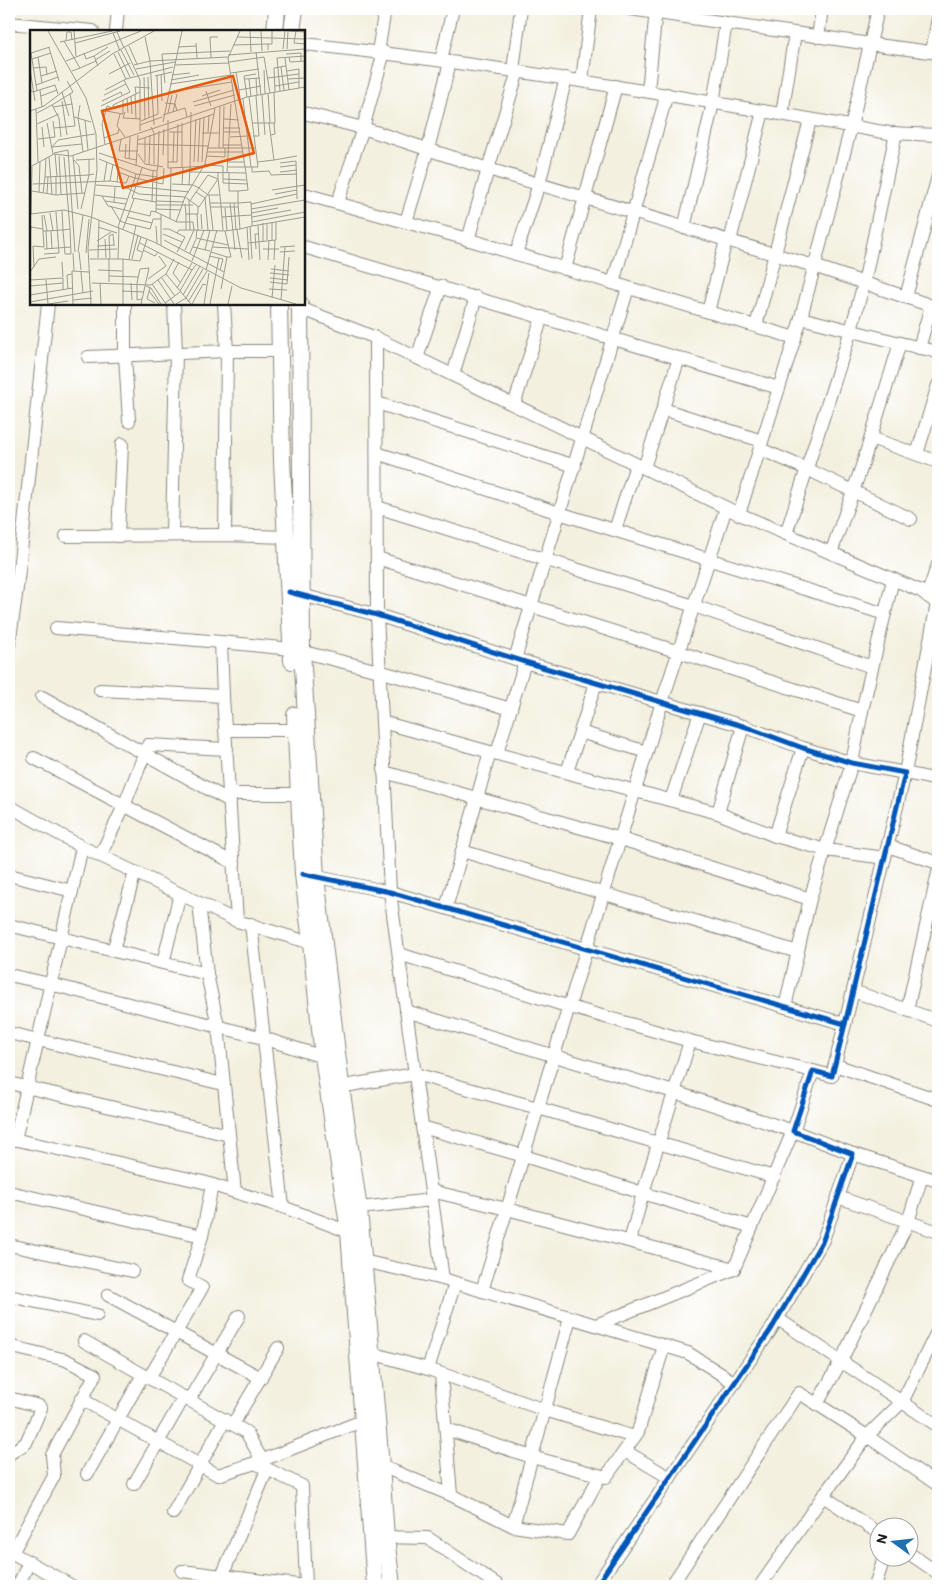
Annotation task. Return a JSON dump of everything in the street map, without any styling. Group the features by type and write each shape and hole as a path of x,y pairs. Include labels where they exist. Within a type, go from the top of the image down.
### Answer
{"main road":[{"path":"275,30 277,9"},
{"path":"292,30 295,9"},
{"path":"279,305 282,461 286,536 296,594"},
{"path":"300,306 296,594 296,730 299,794 334,1087 352,1209 363,1261 381,1466 375,1586"},
{"path":"297,650 310,875 310,943 323,1058 334,1087"},
{"path":"352,1209 350,1232 365,1459 378,1537 392,1586"}],"street":[{"path":"116,30 118,9"},
{"path":"338,202 362,128 381,52 385,9"},
{"path":"406,222 428,149 446,61 453,9"},
{"path":"468,240 516,71 521,9"},
{"path":"582,80 591,9"},
{"path":"630,9 656,11 818,37 935,52 938,18"},
{"path":"818,37 822,9"},
{"path":"739,514 801,318 851,127 878,9"},
{"path":"648,91 656,11"},
{"path":"9,23 72,30"},
{"path":"684,228 713,103 726,23"},
{"path":"782,114 795,33"},
{"path":"305,44 381,52 582,80 851,127 896,133 938,135"},
{"path":"516,254 538,184 566,78"},
{"path":"565,269 616,86"},
{"path":"613,283 667,94"},
{"path":"708,312 762,111"},
{"path":"305,113 362,128 488,169 814,266 934,307 919,348"},
{"path":"756,326 810,120"},
{"path":"786,534 851,330 864,283 896,133"},
{"path":"906,297 938,176"},
{"path":"305,194 338,202 516,254 795,338"},
{"path":"305,247 441,286 779,388"},
{"path":"417,358 441,286"},
{"path":"446,908 477,798 511,709 531,606 544,559 583,439 628,288"},
{"path":"453,375 476,297"},
{"path":"9,645 48,305"},
{"path":"125,305 125,356 129,421"},
{"path":"172,535 176,353 174,305"},
{"path":"224,305 227,351 225,535"},
{"path":"300,306 376,338 739,514 921,591 934,601"},
{"path":"514,405 542,317"},
{"path":"801,318 938,352"},
{"path":"376,338 377,615 390,892 432,1196 449,1281 428,1369"},
{"path":"831,553 871,438 900,343"},
{"path":"88,357 227,351 280,351"},
{"path":"615,530 663,409 679,358"},
{"path":"918,454 938,385"},
{"path":"377,402 574,466"},
{"path":"663,409 761,445 911,519"},
{"path":"871,438 938,462"},
{"path":"118,536 122,444"},
{"path":"377,453 559,513 885,614"},
{"path":"377,507 694,606 872,667"},
{"path":"482,1291 662,702 726,508"},
{"path":"66,536 286,536"},
{"path":"377,558 862,711"},
{"path":"399,954 570,1007 690,1041 832,1076 905,773 934,601 938,564"},
{"path":"785,1007 810,899 852,763 862,711 893,579"},
{"path":"296,594 377,615 520,660 743,726 803,748 852,763 938,780"},
{"path":"56,628 297,650 379,671 511,709"},
{"path":"221,642 237,921"},
{"path":"567,772 596,683"},
{"path":"100,690 223,696"},
{"path":"42,697 144,754 230,797 299,794"},
{"path":"671,800 700,713"},
{"path":"382,722 718,813 775,836 826,850 885,858"},
{"path":"718,813 743,726"},
{"path":"226,730 296,730"},
{"path":"580,732 647,752"},
{"path":"100,856 124,806 148,745 227,749"},
{"path":"775,836 803,748"},
{"path":"34,758 234,863"},
{"path":"384,772 621,839 810,899"},
{"path":"9,806 82,847 237,921 310,943"},
{"path":"888,846 938,863"},
{"path":"82,847 27,1088 12,1139 212,1185 283,1207 350,1232"},
{"path":"462,851 798,952"},
{"path":"113,951 135,872"},
{"path":"907,1010 938,873"},
{"path":"9,875 72,891"},
{"path":"310,875 390,892 845,1024"},
{"path":"163,963 180,894"},
{"path":"199,903 207,974 218,1026 234,1192"},
{"path":"251,924 283,1207"},
{"path":"9,925 207,974"},
{"path":"9,975 218,1026 263,1038 323,1058"},
{"path":"853,991 938,1021"},
{"path":"406,1011 674,1092 793,1131 853,1154 938,1181"},
{"path":"9,1033 224,1084"},
{"path":"630,1241 690,1041"},
{"path":"834,1065 938,1100"},
{"path":"596,1326 734,1269 793,1131 813,1071"},
{"path":"334,1087 415,1074 774,1177"},
{"path":"9,1083 229,1135"},
{"path":"422,1127 524,1156 752,1226"},
{"path":"596,1586 778,1319 823,1240 853,1154"},
{"path":"817,1404 841,1361 908,1222 922,1176"},
{"path":"87,1474 117,1420 176,1332 202,1288 188,1280 202,1236 212,1185"},
{"path":"9,1192 202,1236"},
{"path":"352,1209 432,1196 507,1209 734,1269"},
{"path":"838,1197 938,1232"},
{"path":"9,1244 132,1272"},
{"path":"363,1261 449,1281 688,1353 735,1383"},
{"path":"108,1295 261,1378"},
{"path":"9,1296 97,1315"},
{"path":"134,1484 158,1441 217,1353 239,1316"},
{"path":"513,1526 570,1318"},
{"path":"778,1319 938,1426"},
{"path":"760,1586 867,1436 902,1402 938,1330"},
{"path":"84,1342 246,1432 262,1464 300,1485 303,1489 306,1586 182,1571"},
{"path":"9,1346 66,1360 95,1375 52,1455 54,1476 10,1552 72,1586"},
{"path":"446,1429 532,1457 606,1478 638,1432 664,1346"},
{"path":"172,1513 200,1465 261,1378 278,1348"},
{"path":"371,1352 428,1369 545,1410 634,1437"},
{"path":"441,1374 451,1495"},
{"path":"671,1586 799,1393 938,1484"},
{"path":"9,1398 41,1407 26,1443 9,1454"},
{"path":"81,1399 220,1475 262,1464 362,1421"},
{"path":"625,1451 670,1478"},
{"path":"365,1459 451,1495 513,1526 568,1534 600,1476"},
{"path":"222,1576 262,1464"},
{"path":"823,1496 870,1527"},
{"path":"378,1537 428,1538 499,1586"},
{"path":"920,1561 938,1573"},
{"path":"18,1586 30,1562"},
{"path":"875,1586 881,1568"},
{"path":"936,1586 938,1580"}],"cycle path":[{"path":"289,592 377,615 525,662 743,726 803,748 852,763 905,773 845,1024 390,892 303,874"},
{"path":"596,1586 772,1328 823,1240 853,1154 793,1131 813,1071 832,1076 845,1024"}]}
